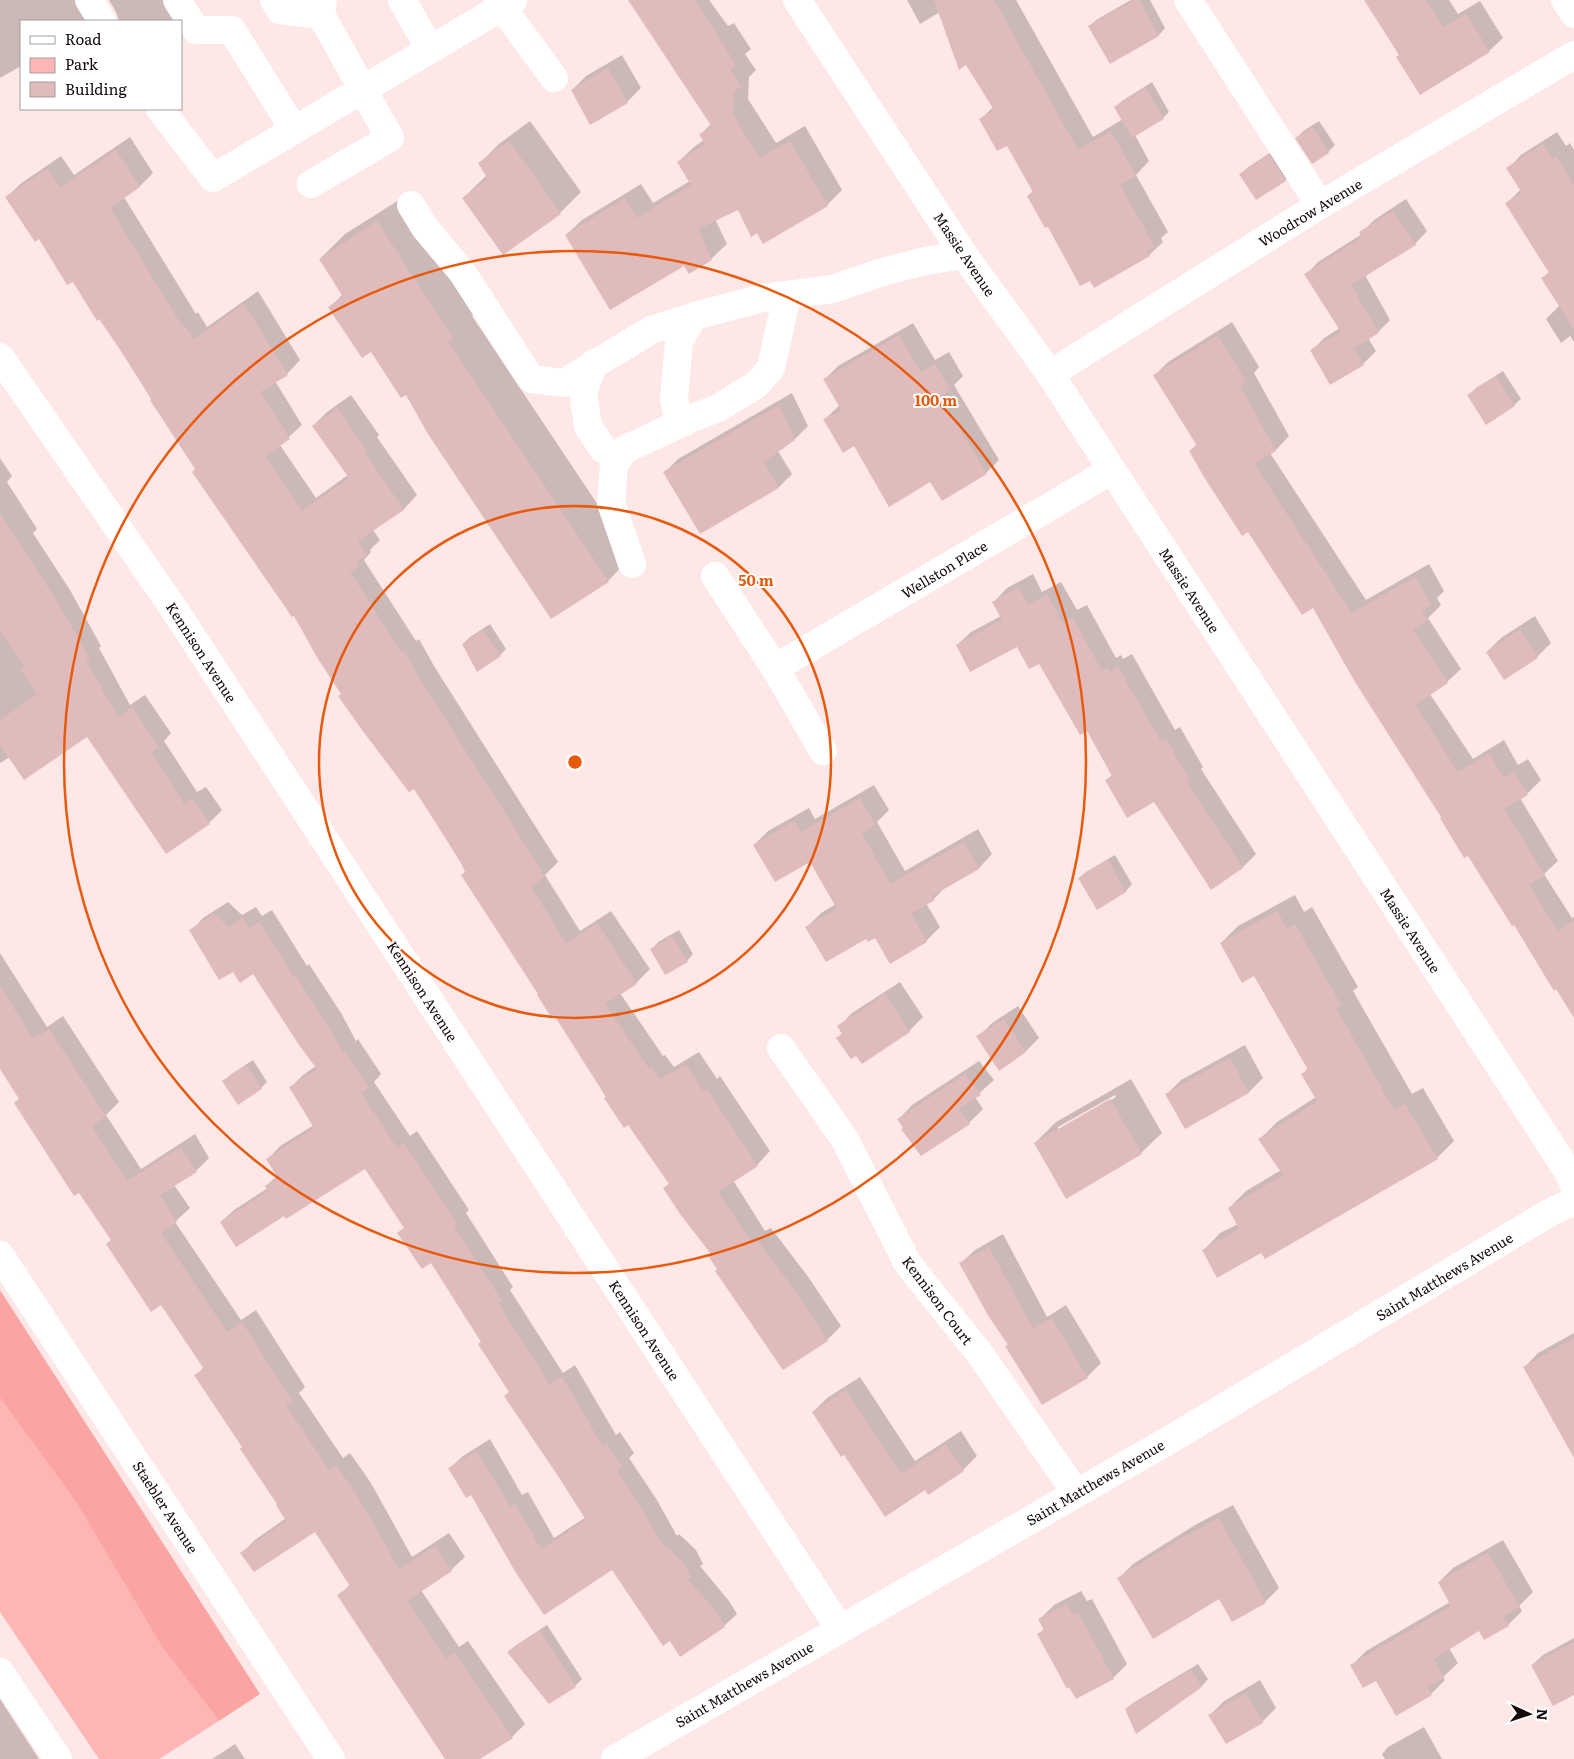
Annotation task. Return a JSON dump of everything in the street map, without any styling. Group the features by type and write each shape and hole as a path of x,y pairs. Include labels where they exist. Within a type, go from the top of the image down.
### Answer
{"street":[{"path":"89,0 101,20"},
{"path":"177,0 196,30 232,30 294,130"},
{"path":"402,0 430,49"},
{"name":"Massie Avenue","path":"797,0 964,255 1050,374 1563,1164 1574,1186"},
{"path":"1188,0 1320,205"},
{"path":"1565,0 1574,14"},
{"path":"161,110 213,178 430,49 504,2 554,78"},
{"path":"277,5 322,8 362,90 390,138 311,184"},
{"name":"Woodrow Avenue","path":"1050,374 1320,205 1574,55"},
{"path":"411,205 425,228 462,272 530,379 564,383 651,330 763,298 833,289 879,273 925,261 964,255"},
{"path":"632,564 611,503 614,465 618,458 624,450 718,408 756,385 771,368 787,295"},
{"path":"679,424 674,399 678,341 693,317"},
{"name":"Kennison Avenue","path":"0,357 176,612 840,1629"},
{"path":"594,363 583,392 588,426 603,449 618,458"},
{"name":"Wellston Place","path":"775,668 1112,470"},
{"path":"715,576 775,668 823,752"},
{"name":"Kennison Court","path":"781,1048 844,1138 908,1264 980,1354 1076,1493"},
{"name":"Saint Matthews Avenue","path":"614,1759 1186,1430 1550,1213 1574,1201"},
{"name":"Staebler Avenue","path":"0,1255 331,1759"},
{"path":"0,1672 58,1759"}],"green space":[{"path":"0,1398 76,1502 162,1647 219,1721 159,1759 99,1759 0,1612"}],"shaded area":[{"path":"0,1290 260,1694 219,1721 162,1647 76,1502 0,1398"}],"building":[{"path":"628,0 695,0 736,65 730,69 741,87 734,91 733,114 760,158 790,141 828,206 763,244 757,233 751,237 738,210 698,229 712,260 689,274 684,266 610,310 565,235 625,198 637,218 691,185 677,162 705,144 699,134 712,127"},
{"path":"934,0 994,0 1078,150 1111,131 1136,176 1120,185 1155,247 1147,251 1150,256 1094,288 1090,281 1080,286 1048,227 1045,228 1027,196 1033,192 1007,146 997,151 979,119 994,110 966,65 959,70"},
{"path":"1134,0 1139,0 1159,36 1110,64 1088,26"},
{"path":"1364,0 1426,0 1444,27 1466,14 1490,52 1420,95 1396,57 1399,55"},
{"path":"608,68 628,103 590,125 571,90"},
{"path":"1145,88 1164,119 1132,138 1114,107"},
{"path":"1312,127 1329,153 1312,164 1295,138"},
{"path":"509,141 561,214 503,255 462,198 488,179 478,163"},
{"path":"1543,144 1552,159 1556,156 1574,185 1574,329 1541,278 1549,273 1505,203 1522,193 1506,168"},
{"path":"116,150 140,187 110,208 182,326 184,325 194,339 244,304 288,375 260,392 290,439 265,456 302,511 349,478 312,426 338,408 366,450 364,451 404,510 358,541 367,555 356,562 359,567 350,572 402,653 405,652 420,679 545,876 531,887 566,943 597,923 637,984 605,1004 649,1069 651,1067 660,1079 686,1065 703,1091 707,1089 758,1166 718,1192 752,1243 757,1240 796,1292 828,1341 783,1370 715,1271 717,1269 708,1256 711,1254 680,1214 663,1188 669,1184 628,1125 624,1128 554,1015 551,1017 537,995 461,875 465,872 460,861 414,789 409,792 338,696 341,694 318,659 294,616 292,617 192,472 195,469 150,400 130,364 99,319 97,321 73,282 67,285 39,239 35,242 5,197 47,169 60,188"},
{"path":"1269,155 1286,181 1256,200 1239,174"},
{"path":"1393,211 1416,245 1351,285 1379,333 1354,348 1364,365 1330,385 1310,350 1341,332 1304,274 1362,237 1359,232"},
{"path":"377,221 453,338 448,341 609,582 551,619 428,434 406,395 401,398 371,352 362,358 328,307 343,297 319,259"},
{"path":"899,335 921,372 935,364 950,390 940,397 987,474 942,501 930,482 889,507 854,446 843,453 823,419 842,411 823,379"},
{"path":"1218,335 1246,382 1240,386 1276,451 1254,464 1352,613 1415,577 1431,605 1422,610 1428,620 1413,629 1448,683 1415,705 1458,772 1489,753 1504,778 1514,772 1528,795 1504,809 1545,875 1529,885 1558,931 1574,921 1574,1018 1556,989 1554,991 1514,925 1512,926 1468,856 1464,858 1441,817 1355,682 1313,608 1302,615 1248,532 1242,536 1189,451 1197,446 1153,375"},
{"path":"1496,376 1515,406 1486,425 1467,395"},
{"path":"779,405 795,440 764,462 779,488 700,534 663,472"},
{"path":"0,513 58,603 90,659 86,661 118,717 132,707 159,747 151,752 184,804 193,798 210,824 166,854 87,737 24,780 0,745 0,720 37,694 21,670 25,667 0,631"},
{"path":"1019,587 1028,605 1047,594 1063,623 1073,618 1102,671 1108,668 1110,672 1118,667 1161,742 1166,739 1190,781 1187,783 1243,868 1211,890 1154,802 1127,818 1105,780 1112,776 1087,731 1080,735 1039,664 1029,669 1017,647 970,672 956,645 1002,620 992,602"},
{"path":"1520,629 1538,658 1504,680 1486,652"},
{"path":"483,630 501,656 477,672 462,644"},
{"path":"860,798 875,825 862,833 890,884 964,842 979,869 932,896 935,900 911,913 927,942 890,964 875,938 868,942 866,939 826,962 805,927 837,909 810,862 775,882 753,845 794,821 801,832"},
{"path":"1108,860 1126,892 1097,910 1078,878"},
{"path":"1277,911 1287,928 1295,924 1341,1005 1336,1008 1394,1110 1405,1104 1438,1159 1265,1259 1261,1253 1217,1278 1202,1250 1239,1229 1228,1208 1283,1175 1258,1139 1317,1101 1301,1074 1308,1070 1254,976 1242,983 1220,943"},
{"path":"214,914 229,927 243,918 249,928 259,922 294,977 296,976 343,1052 345,1051 369,1088 361,1093 397,1148 404,1143 457,1223 454,1226 502,1301 498,1303 550,1385 562,1377 603,1447 607,1444 622,1467 617,1470 664,1547 666,1546 683,1562 691,1577 688,1579 717,1613 725,1627 680,1657 670,1641 663,1646 612,1570 544,1615 516,1573 471,1495 466,1498 448,1468 477,1451 510,1507 515,1504 541,1549 586,1520 504,1396 509,1392 478,1344 481,1342 431,1263 422,1269 397,1233 404,1228 365,1169 286,1219 284,1216 236,1247 220,1222 268,1191 265,1186 278,1178 266,1159 314,1128 289,1087 317,1069 299,1045 253,974 240,983 233,972 219,980 189,930"},
{"path":"672,936 688,962 665,975 650,949"},
{"path":"0,986 33,1039 49,1029 106,1116 92,1126 127,1181 181,1147 197,1172 160,1195 177,1222 161,1233 227,1332 242,1322 292,1401 286,1405 329,1470 336,1465 358,1497 399,1569 435,1546 452,1571 407,1601 446,1659 455,1653 513,1738 480,1759 445,1759 337,1595 350,1586 315,1532 254,1572 240,1553 286,1521 277,1504 240,1449 242,1447 194,1375 204,1369 161,1305 151,1312 106,1244 111,1240 79,1193 74,1196 14,1103 19,1099 0,1069"},
{"path":"885,994 910,1032 862,1064 856,1056 851,1059 836,1038 842,1034 837,1026"},
{"path":"1004,1019 1026,1052 999,1071 976,1036"},
{"path":"1230,1058 1249,1093 1185,1129 1165,1094"},
{"path":"246,1065 262,1089 238,1105 222,1081"},
{"path":"965,1074 981,1095 959,1109 970,1124 921,1156 901,1129 903,1128 897,1119"},
{"path":"1110,1099 1142,1154 1066,1199 1034,1143"},
{"path":"989,1247 1033,1329 1052,1318 1088,1378 1042,1405 1005,1346 1008,1345 989,1317 959,1263"},
{"path":"1574,1338 1574,1458 1523,1367"},
{"path":"846,1390 901,1474 946,1444 964,1471 928,1495 925,1490 885,1517 844,1455 841,1457 812,1412"},
{"path":"1219,1518 1266,1603 1232,1622 1219,1599 1153,1639 1117,1578 1180,1539"},
{"path":"1488,1553 1520,1607 1503,1616 1509,1626 1484,1640 1479,1631 1434,1659 1444,1678 1427,1687 1432,1695 1396,1716 1376,1681 1363,1688 1350,1665 1451,1606 1438,1582"},
{"path":"1067,1604 1073,1614 1078,1612 1114,1679 1076,1699 1069,1687 1067,1689 1037,1634 1044,1630 1038,1619"},
{"path":"540,1630 576,1687 549,1704 507,1652"},
{"path":"1574,1642 1574,1695 1553,1706 1531,1665"},
{"path":"1191,1670 1202,1687 1136,1734 1125,1709"},
{"path":"1246,1693 1263,1723 1226,1744 1208,1715"}]}
